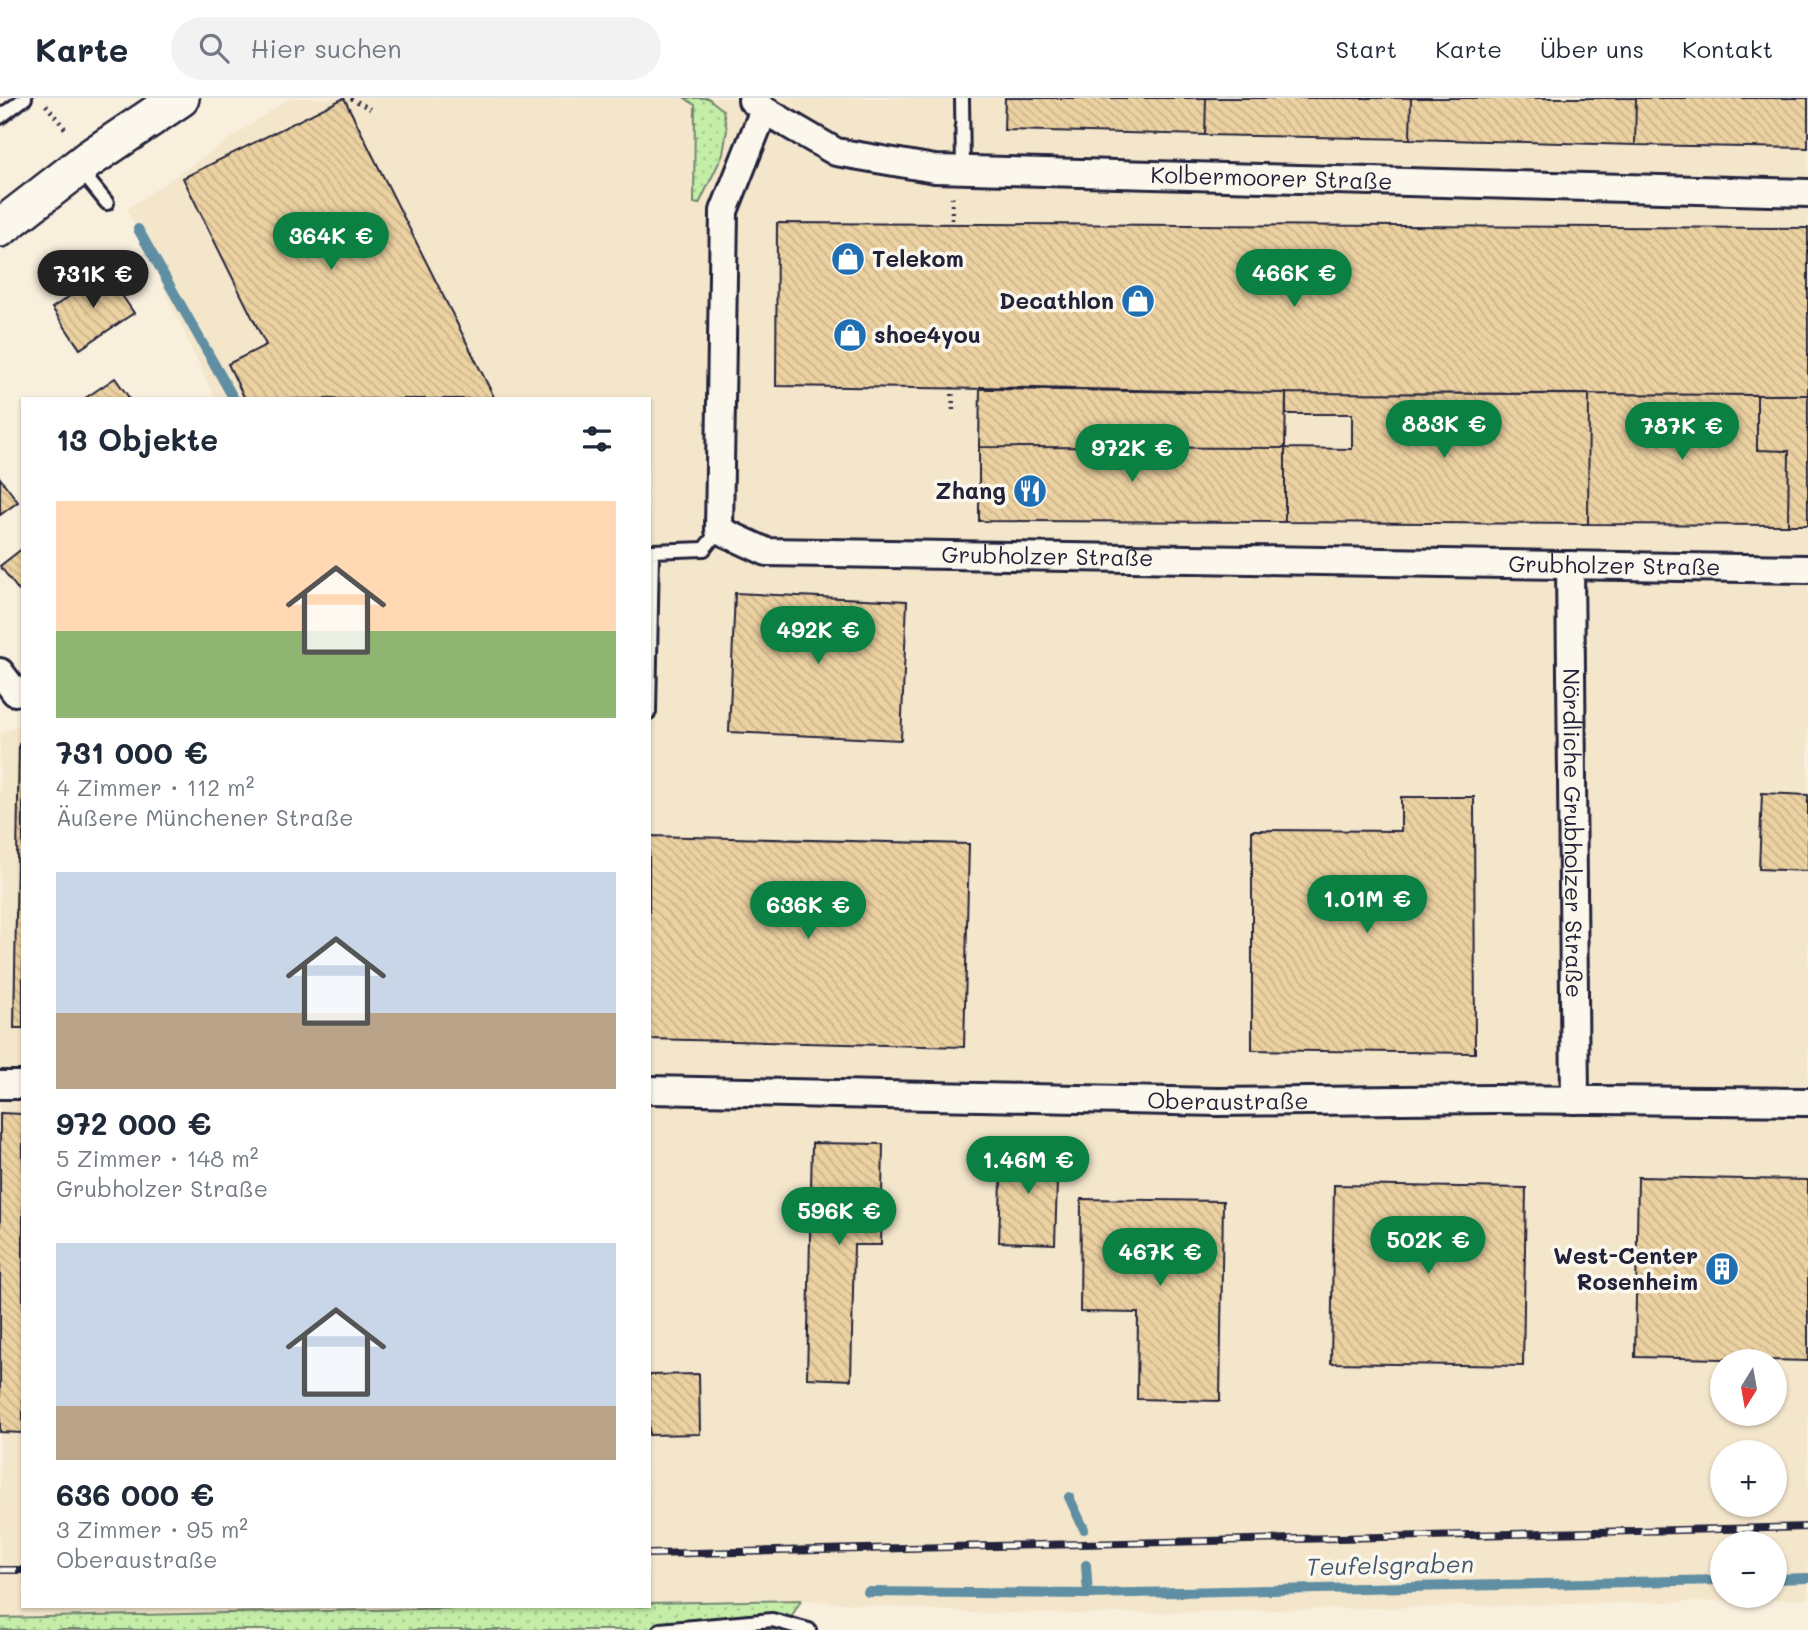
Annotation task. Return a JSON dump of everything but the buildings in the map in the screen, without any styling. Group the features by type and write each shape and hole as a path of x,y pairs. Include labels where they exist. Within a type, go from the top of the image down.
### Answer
{"main road":[{"path":"0,228 84,163 180,98"}],"street":[{"name":"Kolbermoorer Straße","path":"757,104 836,152 934,169 1808,192"},
{"path":"719,530 724,211 757,104"},
{"name":"Grubholzer Straße","path":"719,530 767,552 1808,569"},
{"name":"Nördliche Grubholzer Straße","path":"1570,565 1575,1100"},
{"path":"0,1085 21,1085"},
{"name":"Oberaustraße","path":"651,1090 1218,1102 1808,1102"}],"lane":[{"path":"0,117 25,98"},
{"path":"962,98 963,170"},
{"path":"84,163 107,203"},
{"path":"651,605 652,551 704,549 719,530"},
{"path":"660,1630 772,1620 809,1630"}],"path":[{"path":"40,98 84,163"},
{"path":"351,98 370,109"},
{"path":"953,387 953,410"}],"shaded area":[{"path":"289,98 1808,98 1808,1599 1787,1599 1787,1531 1710,1531 1710,1601 1087,1614 975,1613 801,1600 651,1603 651,397 214,397 127,209"},
{"path":"21,724 21,1608 463,1608 0,1618 0,734"}],"green space":[{"path":"685,98 708,98 723,110 727,130 723,154 699,204 694,203 695,105"},
{"path":"801,1600 784,1630 0,1630 0,1618 463,1608 651,1608 651,1603"}],"waterway":[{"name":"Teufelsgraben","path":"138,229 233,397"},
{"name":"Teufelsgraben","path":"1069,1497 1084,1529"},
{"name":"Teufelsgraben","path":"1086,1565 1088,1594 1710,1580"},
{"name":"Teufelsgraben","path":"1787,1579 1808,1578"},
{"path":"868,1592 1088,1594"}],"railway":[{"path":"651,1554 1808,1527"},
{"path":"0,1570 21,1570"}],"place":[{"name":"Telekom","path":"848,259"},
{"name":"Decathlon","path":"1138,301"},
{"name":"shoe4you","path":"850,335"},
{"name":"Zhang","path":"1030,491"},
{"name":"West-Center Rosenheim","path":"1722,1269"}]}
